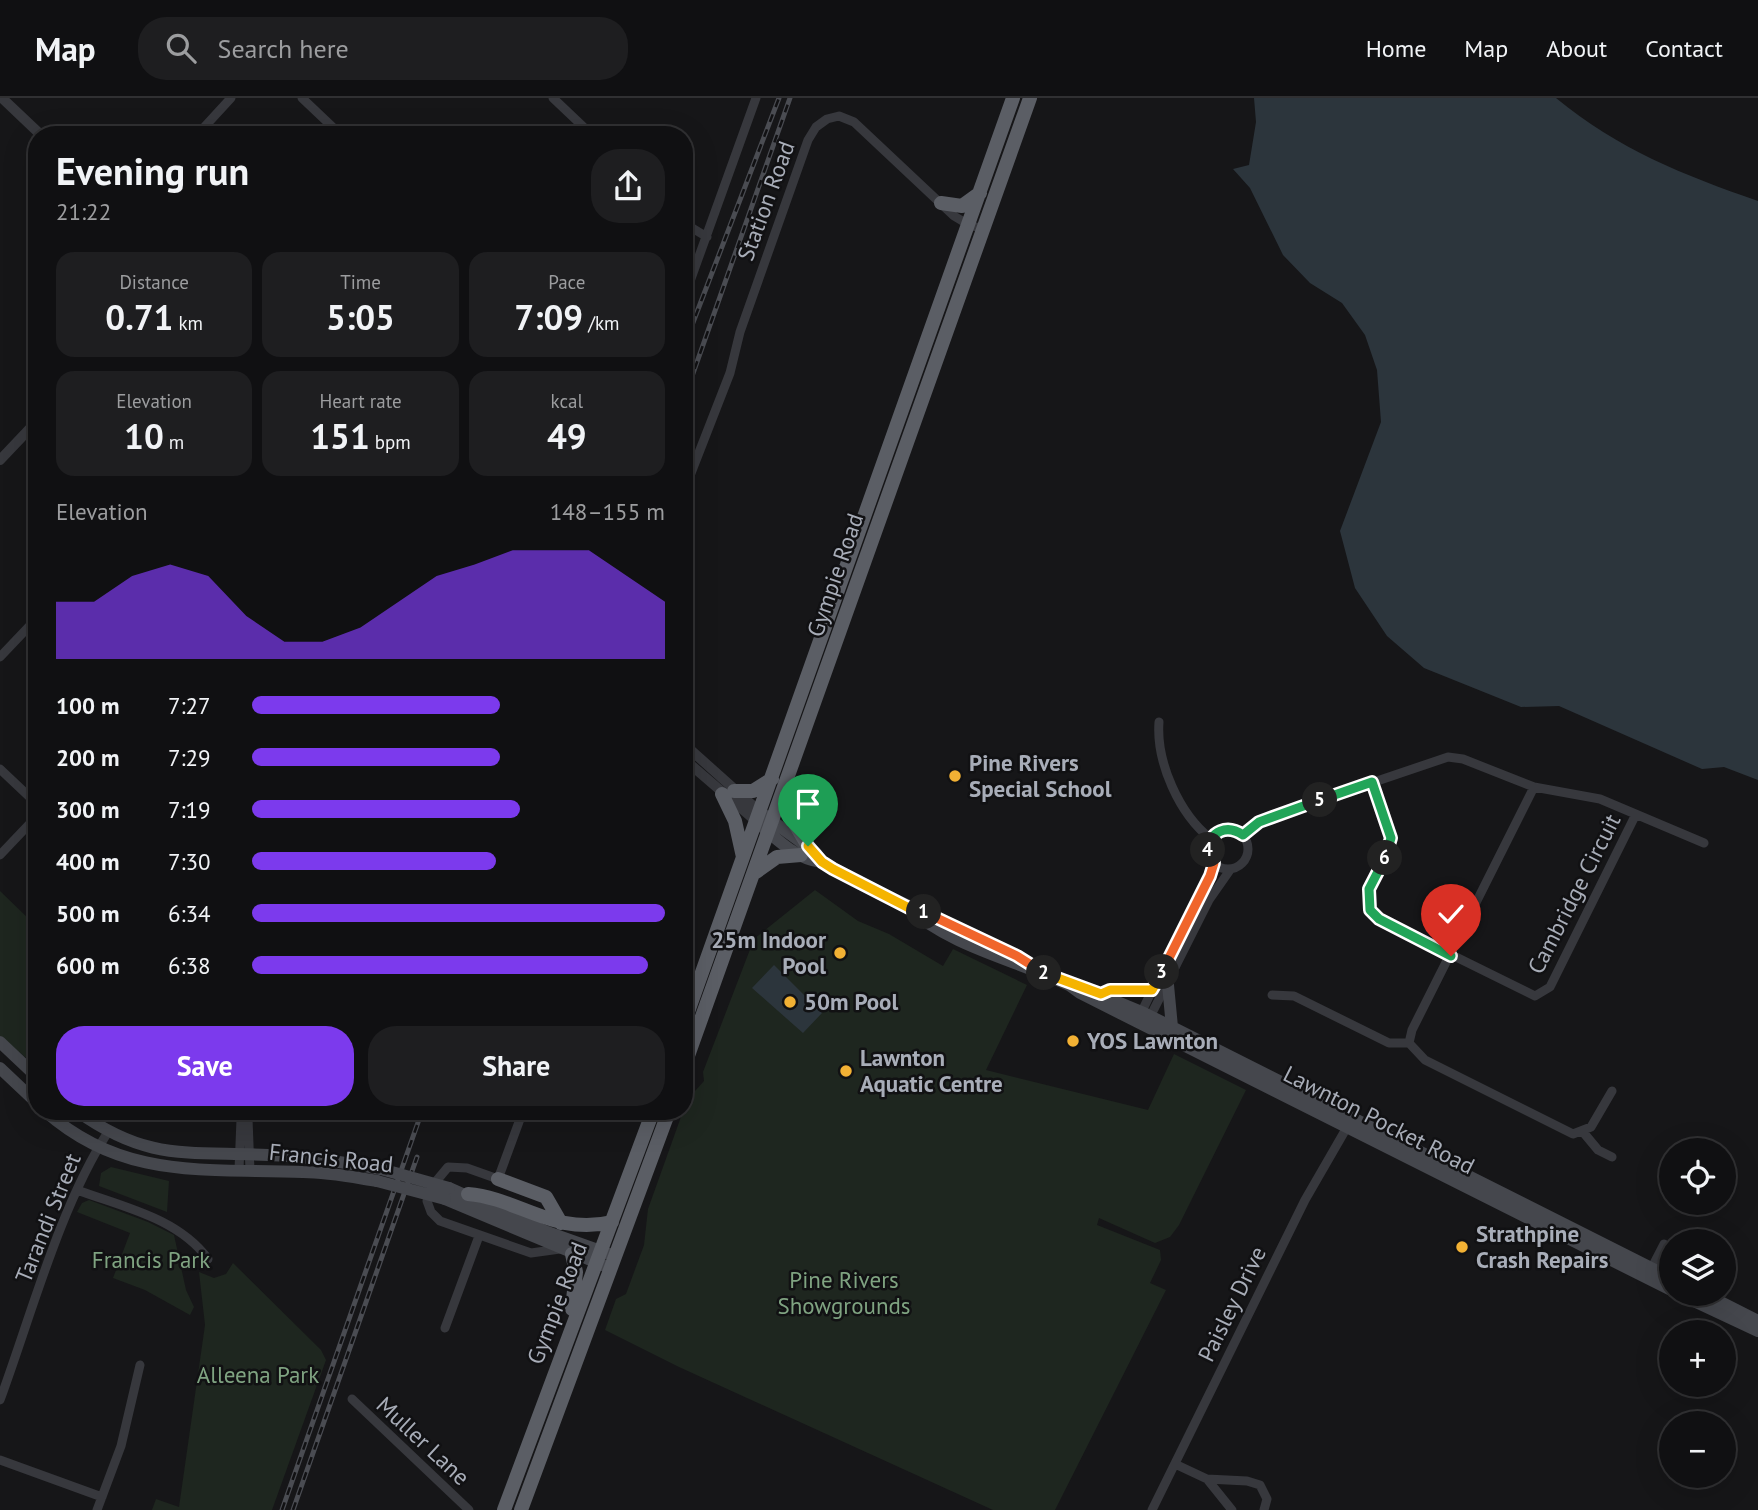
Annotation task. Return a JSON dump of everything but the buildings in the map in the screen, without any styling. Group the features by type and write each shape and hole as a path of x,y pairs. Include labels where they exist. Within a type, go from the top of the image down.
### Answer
{"highway":[{"name":"Gympie Road","path":"693,1044 771,828 780,781 1012,98"},
{"name":"Gympie Road","path":"693,998 758,817 780,781 1030,98"},
{"path":"941,203 962,206 981,193"},
{"path":"744,859 728,792 753,791 780,781 804,851 777,857 756,872"},
{"name":"Gympie Road","path":"503,1510 650,1120"},
{"name":"Gympie Road","path":"521,1510 666,1120"},
{"path":"498,1179 546,1196 561,1223"},
{"path":"468,1194 561,1223 597,1225 612,1222"},
{"path":"566,1251 576,1285 575,1299 568,1320 571,1331"}],"main road":[{"name":"Lawnton Pocket Road","path":"758,817 822,862 969,943 1043,972 1145,1020 1650,1273 1659,1280"},
{"name":"Lawnton Pocket Road","path":"1069,985 1101,994 1145,1020 1172,1027 1350,1123"},
{"path":"1168,985 1172,1027"},
{"path":"1101,994 1110,990 1152,990"},
{"path":"0,1042 28,1068"},
{"path":"0,1068 28,1094"},
{"name":"Francis Road","path":"58,1120 97,1148 151,1165 379,1175"},
{"name":"Francis Road","path":"90,1120 108,1132 152,1150 204,1156 316,1158 447,1193 566,1251 599,1257"},
{"name":"Francis Road","path":"447,1193 468,1194 614,1262"},
{"name":"Lawnton Pocket Road","path":"1650,1273 1659,1275"},
{"path":"1705,1306 1758,1331"},
{"path":"1729,1306 1758,1321"}],"street":[{"path":"2,98 32,126"},
{"path":"206,126 232,98"},
{"path":"302,98 332,126"},
{"path":"553,98 583,126"},
{"path":"693,274 757,98"},
{"name":"Station Road","path":"693,468 730,373 740,331 777,220 808,140 816,127 827,119 839,116 854,122 941,203 969,225 984,229"},
{"path":"693,228 707,237"},
{"path":"0,460 28,430"},
{"path":"0,657 28,627"},
{"path":"1159,722 1160,750 1184,808 1193,823 1211,839"},
{"path":"693,754 728,792"},
{"path":"1243,835 1268,818 1448,757 1463,759 1534,786 1600,799 1704,843"},
{"path":"693,766 758,817"},
{"path":"0,769 28,795"},
{"name":"Cambridge Circuit","path":"1372,782 1391,844 1369,889 1370,910 1379,919 1528,995 1545,992 1636,814"},
{"path":"1534,786 1412,1030 1409,1043 1418,1056 1566,1132 1583,1132 1594,1123 1612,1091"},
{"path":"0,855 28,825"},
{"path":"1145,1020 1168,985 1209,900 1230,870 1246,859 1249,847 1243,835 1228,829 1218,831 1211,839 1208,849 1214,863 1230,870"},
{"path":"1145,1020 1152,990 1214,863"},
{"path":"1272,995 1294,996 1389,1043 1409,1043"},
{"path":"240,1120 245,1171"},
{"path":"520,1120 498,1179 467,1168 448,1167 433,1185 427,1201 435,1217 479,1236 531,1253 566,1251"},
{"name":"Paisley Drive","path":"1152,1510 1306,1200 1350,1123"},
{"name":"Tarandi Street","path":"0,1400 77,1190 97,1148 108,1132"},
{"path":"1583,1132 1598,1150 1612,1157"},
{"path":"77,1190 162,1221 184,1234 208,1259"},
{"path":"445,1328 479,1236"},
{"path":"1650,1273 1659,1254"},
{"path":"97,1510 121,1446 140,1365"},
{"name":"Muller Lane","path":"352,1399 468,1510"},
{"path":"0,1460 102,1497"},
{"path":"1175,1464 1207,1479 1247,1481 1260,1485 1267,1493 1264,1510"},
{"path":"1207,1479 1232,1510"}],"green space":[{"name":"Pine Rivers Showgrounds","path":"815,890 858,921 889,934 943,966 953,949 1027,985 986,1070 1148,1110 1174,1054 1246,1090 1179,1225 1170,1237 1155,1243 1099,1218 1097,1225 1160,1250 1161,1260 1150,1283 1166,1290 1055,1510 993,1510 679,1367 605,1330 616,1299 626,1294 644,1245 648,1209 680,1120 693,1120 693,1093 704,1081 703,1072 754,939"},
{"path":"0,891 28,918 28,1059 0,1036"},
{"path":"111,1167 169,1181 167,1212 99,1186 101,1173"},
{"name":"Francis Park","path":"89,1200 148,1222 174,1235 186,1290 194,1307 190,1315 145,1290 113,1278 130,1233 77,1212 82,1203"},
{"name":"Alleena Park","path":"233,1263 321,1350 326,1360 272,1510 152,1510 156,1499 179,1507 205,1325 199,1272 214,1278 226,1274"}],"shaded area":[{"path":"1254,98 1556,98 1603,132 1652,159 1758,201 1758,780 1724,767 1702,769 1559,706 1521,707 1424,668 1387,636 1355,588 1340,531 1381,422 1377,370 1365,335 1342,303 1310,283 1283,255 1250,188 1233,169 1249,165 1256,122"},
{"name":"50m Pool","path":"774,965 822,1013 803,1033 752,988"}],"railway":[{"path":"693,323 779,98"},
{"path":"693,373 790,98"},
{"path":"282,1510 419,1120"},
{"path":"293,1510 417,1157"}],"place":[{"name":"Pine Rivers Special School","path":"955,776"},
{"name":"25m Indoor Pool","path":"840,953"},
{"name":"50m Pool","path":"790,1002"},
{"name":"YOS Lawnton","path":"1073,1041"},
{"name":"Lawnton Aquatic Centre","path":"846,1071"},
{"name":"Strathpine Crash Repairs","path":"1462,1247"}],"route":[{"path":"808,846 817,853 822,862 855,881 909,908 967,931 1069,985 1101,994 1110,990 1142,992 1152,990 1210,876 1214,863 1210,859 1208,849 1211,839 1218,831 1228,829 1243,835 1268,818 1372,782 1391,844 1369,889 1367,904 1379,919 1451,956"}]}
